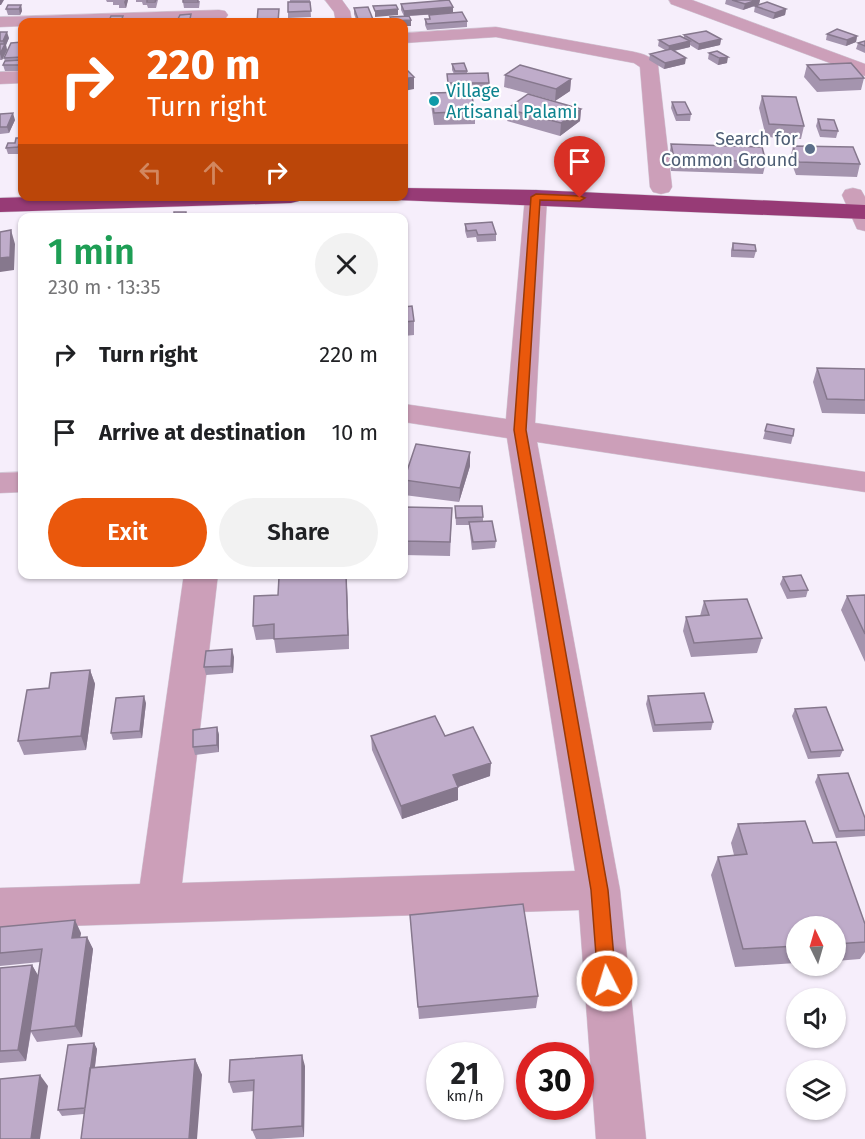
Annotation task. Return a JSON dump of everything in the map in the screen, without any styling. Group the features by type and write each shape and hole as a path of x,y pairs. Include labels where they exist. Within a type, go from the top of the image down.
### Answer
{"highway":[{"path":"408,182 661,187 861,208"},
{"path":"0,192 18,191"},
{"path":"408,195 861,208"},
{"path":"0,205 129,201"}],"street":[{"path":"333,0 342,11 343,18"},
{"path":"677,0 865,70"},
{"path":"88,18 219,12"},
{"path":"0,22 18,21"},
{"path":"408,38 496,32 629,56 646,62 649,65 661,187"},
{"path":"0,78 18,76"},
{"path":"536,197 520,430 600,890 621,1139"},
{"path":"408,414 865,482"},
{"path":"0,483 18,482"},
{"path":"159,902 200,579"},
{"path":"0,908 600,890"}],"building":[{"path":"183,0 198,0 198,2 183,2"},
{"path":"449,0 453,7 404,11 401,4"},
{"path":"732,0 757,0 745,4"},
{"path":"288,2 310,2 311,11 288,12"},
{"path":"767,2 786,9 775,13 755,6"},
{"path":"8,5 21,5 19,9 6,9"},
{"path":"396,5 398,9 375,11 373,6"},
{"path":"368,7 372,18 358,18 354,8"},
{"path":"258,9 279,9 278,18 257,18"},
{"path":"462,12 467,21 427,24 425,19 430,19 429,15"},
{"path":"191,14 190,18 178,18 180,15"},
{"path":"111,16 123,16 122,18 110,18"},
{"path":"409,16 411,20 408,18 390,17"},
{"path":"837,29 857,36 847,40 827,34"},
{"path":"706,31 721,39 699,44 684,35"},
{"path":"0,32 7,32 3,41 0,41"},
{"path":"680,36 690,41 669,46 659,40"},
{"path":"18,42 18,57 4,58 11,43"},
{"path":"0,44 5,44 0,54"},
{"path":"671,49 686,58 665,63 650,54"},
{"path":"717,51 728,57 719,58 709,53"},
{"path":"18,60 18,65 3,65 5,61"},
{"path":"464,63 467,71 455,71 452,64"},
{"path":"851,63 864,78 820,80 807,65"},
{"path":"520,65 571,79 556,89 505,75"},
{"path":"488,73 489,83 448,83 447,74"},
{"path":"471,92 475,111 434,113 431,93"},
{"path":"528,94 581,109 561,123 507,109"},
{"path":"762,96 796,97 804,126 769,124"},
{"path":"672,102 685,102 691,114 677,115"},
{"path":"13,113 7,127 0,127 0,114"},
{"path":"818,119 834,120 838,131 821,130"},
{"path":"18,138 18,147 6,148 8,143 15,143"},
{"path":"671,144 762,147 766,162 674,158"},
{"path":"793,146 853,147 860,164 799,162"},
{"path":"492,222 496,234 478,235 476,230 467,231 465,224"},
{"path":"11,230 10,257 0,258 0,232"},
{"path":"733,243 755,245 756,251 733,250"},
{"path":"408,306 412,306 414,321 408,322"},
{"path":"817,368 865,369 865,400 827,399"},
{"path":"767,424 794,429 793,436 765,431"},
{"path":"416,444 470,452 460,488 408,481 408,468"},
{"path":"455,506 482,506 483,517 456,518"},
{"path":"408,507 452,508 450,542 408,541"},
{"path":"492,521 496,541 473,542 469,522"},
{"path":"801,575 808,590 790,591 783,577"},
{"path":"279,579 346,579 348,635 274,639 274,624 253,626 254,596 278,595"},
{"path":"865,595 865,634 847,596"},
{"path":"747,599 762,638 694,643 686,617 709,615 704,601"},
{"path":"232,649 231,666 204,667 206,651"},
{"path":"90,670 81,736 18,741 27,690 49,688 51,673"},
{"path":"704,693 713,722 655,725 648,696"},
{"path":"144,696 140,731 111,733 116,698"},
{"path":"826,707 843,750 811,752 795,709"},
{"path":"435,716 445,736 473,727 491,763 453,775 458,787 401,806 371,736"},
{"path":"217,727 217,745 193,747 193,730"},
{"path":"848,773 865,818 865,830 839,831 818,775"},
{"path":"805,821 813,843 836,842 865,924 865,942 846,943 846,916 786,916 786,947 743,949 718,857 747,854 738,824"},
{"path":"523,904 538,996 418,1007 410,915"},
{"path":"75,920 72,938 87,937 75,1026 30,1031 42,949 0,953 0,927"},
{"path":"32,965 18,1050 0,1051 0,968"},
{"path":"94,1043 85,1108 58,1110 68,1045"},
{"path":"302,1055 302,1126 252,1130 254,1080 229,1082 230,1060"},
{"path":"195,1059 189,1139 81,1139 90,1068"},
{"path":"40,1075 31,1139 0,1139 0,1079"}],"place":[{"name":"Village Artisanal Palami","path":"434,101"},
{"name":"Search for Common Ground","path":"810,149"}],"route":[{"path":"580,198 536,197 520,430 600,890 607,981"}]}
